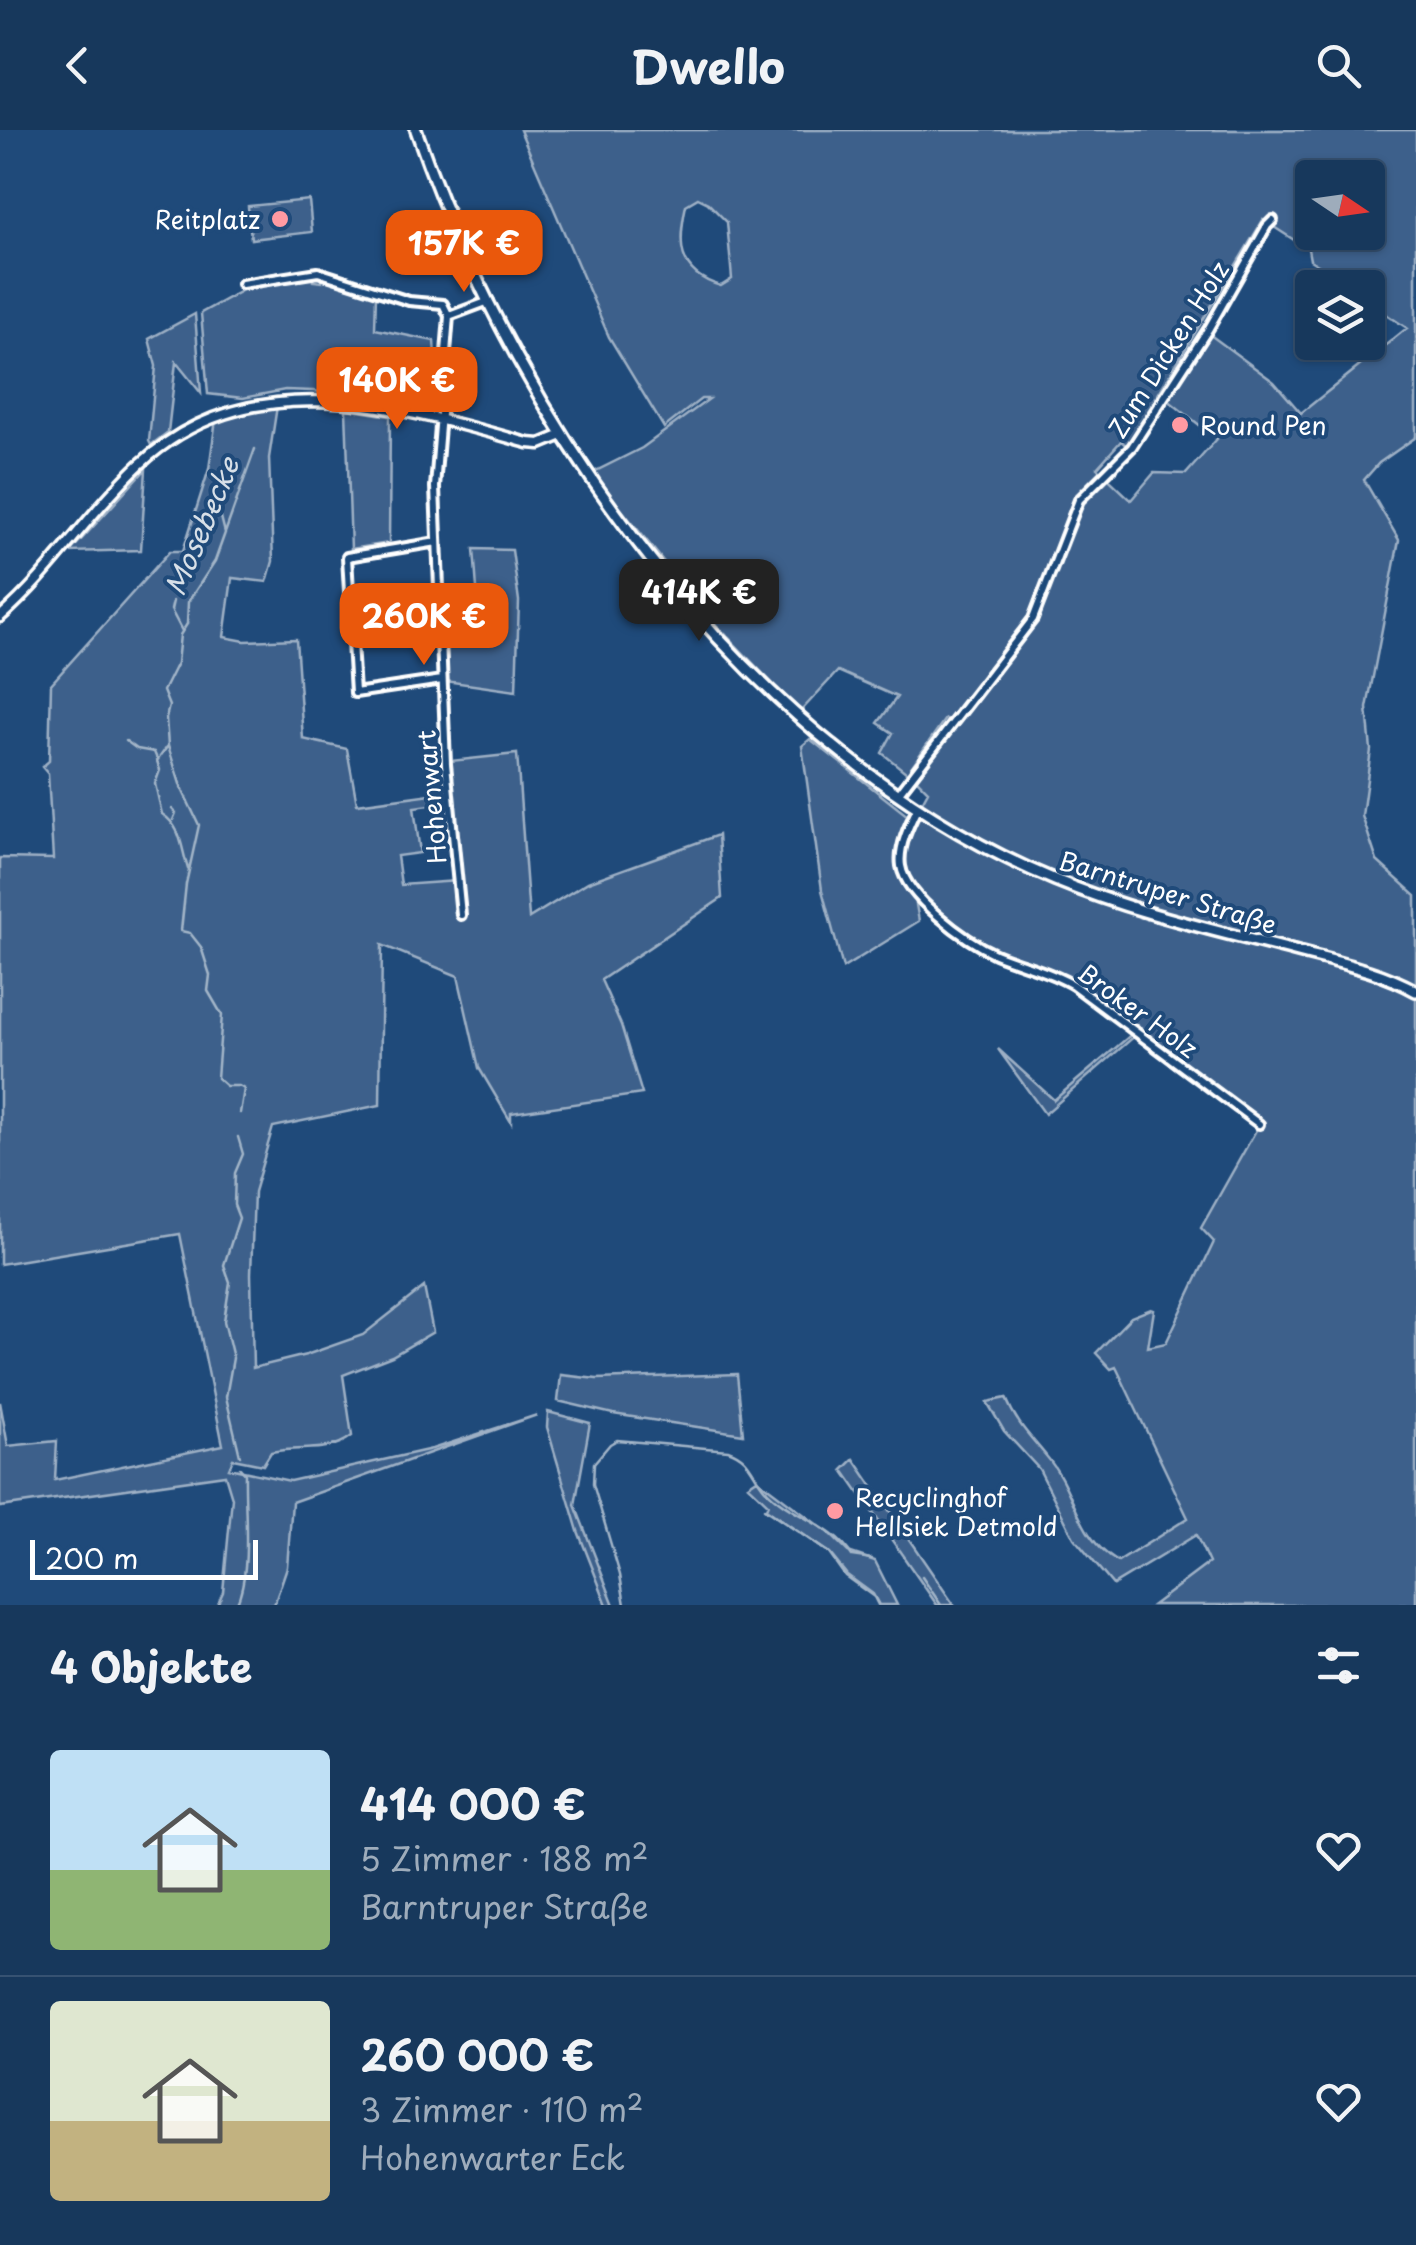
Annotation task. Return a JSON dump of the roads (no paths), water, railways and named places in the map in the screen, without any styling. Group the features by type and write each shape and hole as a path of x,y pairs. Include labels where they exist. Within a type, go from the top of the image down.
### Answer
{"main road":[{"name":"Barntruper Straße","path":"416,130 445,210 488,301 562,436 636,540 712,629 807,722 898,794 1004,857 1133,908 1364,970 1416,991"}],"street":[{"name":"Zum Dicken Holz","path":"898,794 1034,618 1080,500 1132,447 1274,220"},
{"path":"242,284 326,272 408,301 443,304 449,316 488,301"},
{"name":"Hohenwart","path":"449,316 435,487 446,764 461,915"},
{"path":"0,617 138,466 170,439 209,417 256,404 301,400 348,402 528,444 562,436"},
{"path":"437,542 347,557 356,692 442,680"},
{"name":"Broker Holz","path":"918,807 903,845 901,866 913,890 932,910 983,948 1073,985 1259,1124"}],"waterway":[{"name":"Mosebecke","path":"240,1113 244,1089 226,1086 217,1078 222,1015 208,991 210,975 201,947 190,933 181,931 199,825 168,746 169,706 163,691 177,663 188,602 215,561 255,449"},
{"path":"217,501 225,533"},
{"path":"173,601 171,610 182,631"},
{"path":"126,741 137,749 154,752 157,759"},
{"path":"167,747 157,761 160,770 155,784 162,814 177,832 188,869"},
{"path":"172,809 176,813 173,820"},
{"name":"Mosebecke","path":"238,1137 243,1154 235,1173 234,1205 239,1218 224,1265 230,1282 224,1321 233,1358 226,1397 240,1456"},
{"path":"625,1605 593,1484 594,1463 617,1440 736,1453 775,1499 834,1536 852,1556 872,1559"},
{"name":"Mosebecke","path":"236,1605 246,1559 245,1474 240,1468"},
{"path":"764,1509 828,1552 845,1576 874,1597 878,1605"},
{"path":"922,1577 941,1605"}],"place":[{"name":"Reitplatz","path":"280,219"},
{"name":"Round Pen","path":"1180,425"},
{"name":"Recyclinghof Hellsiek Detmold","path":"835,1511"}]}
